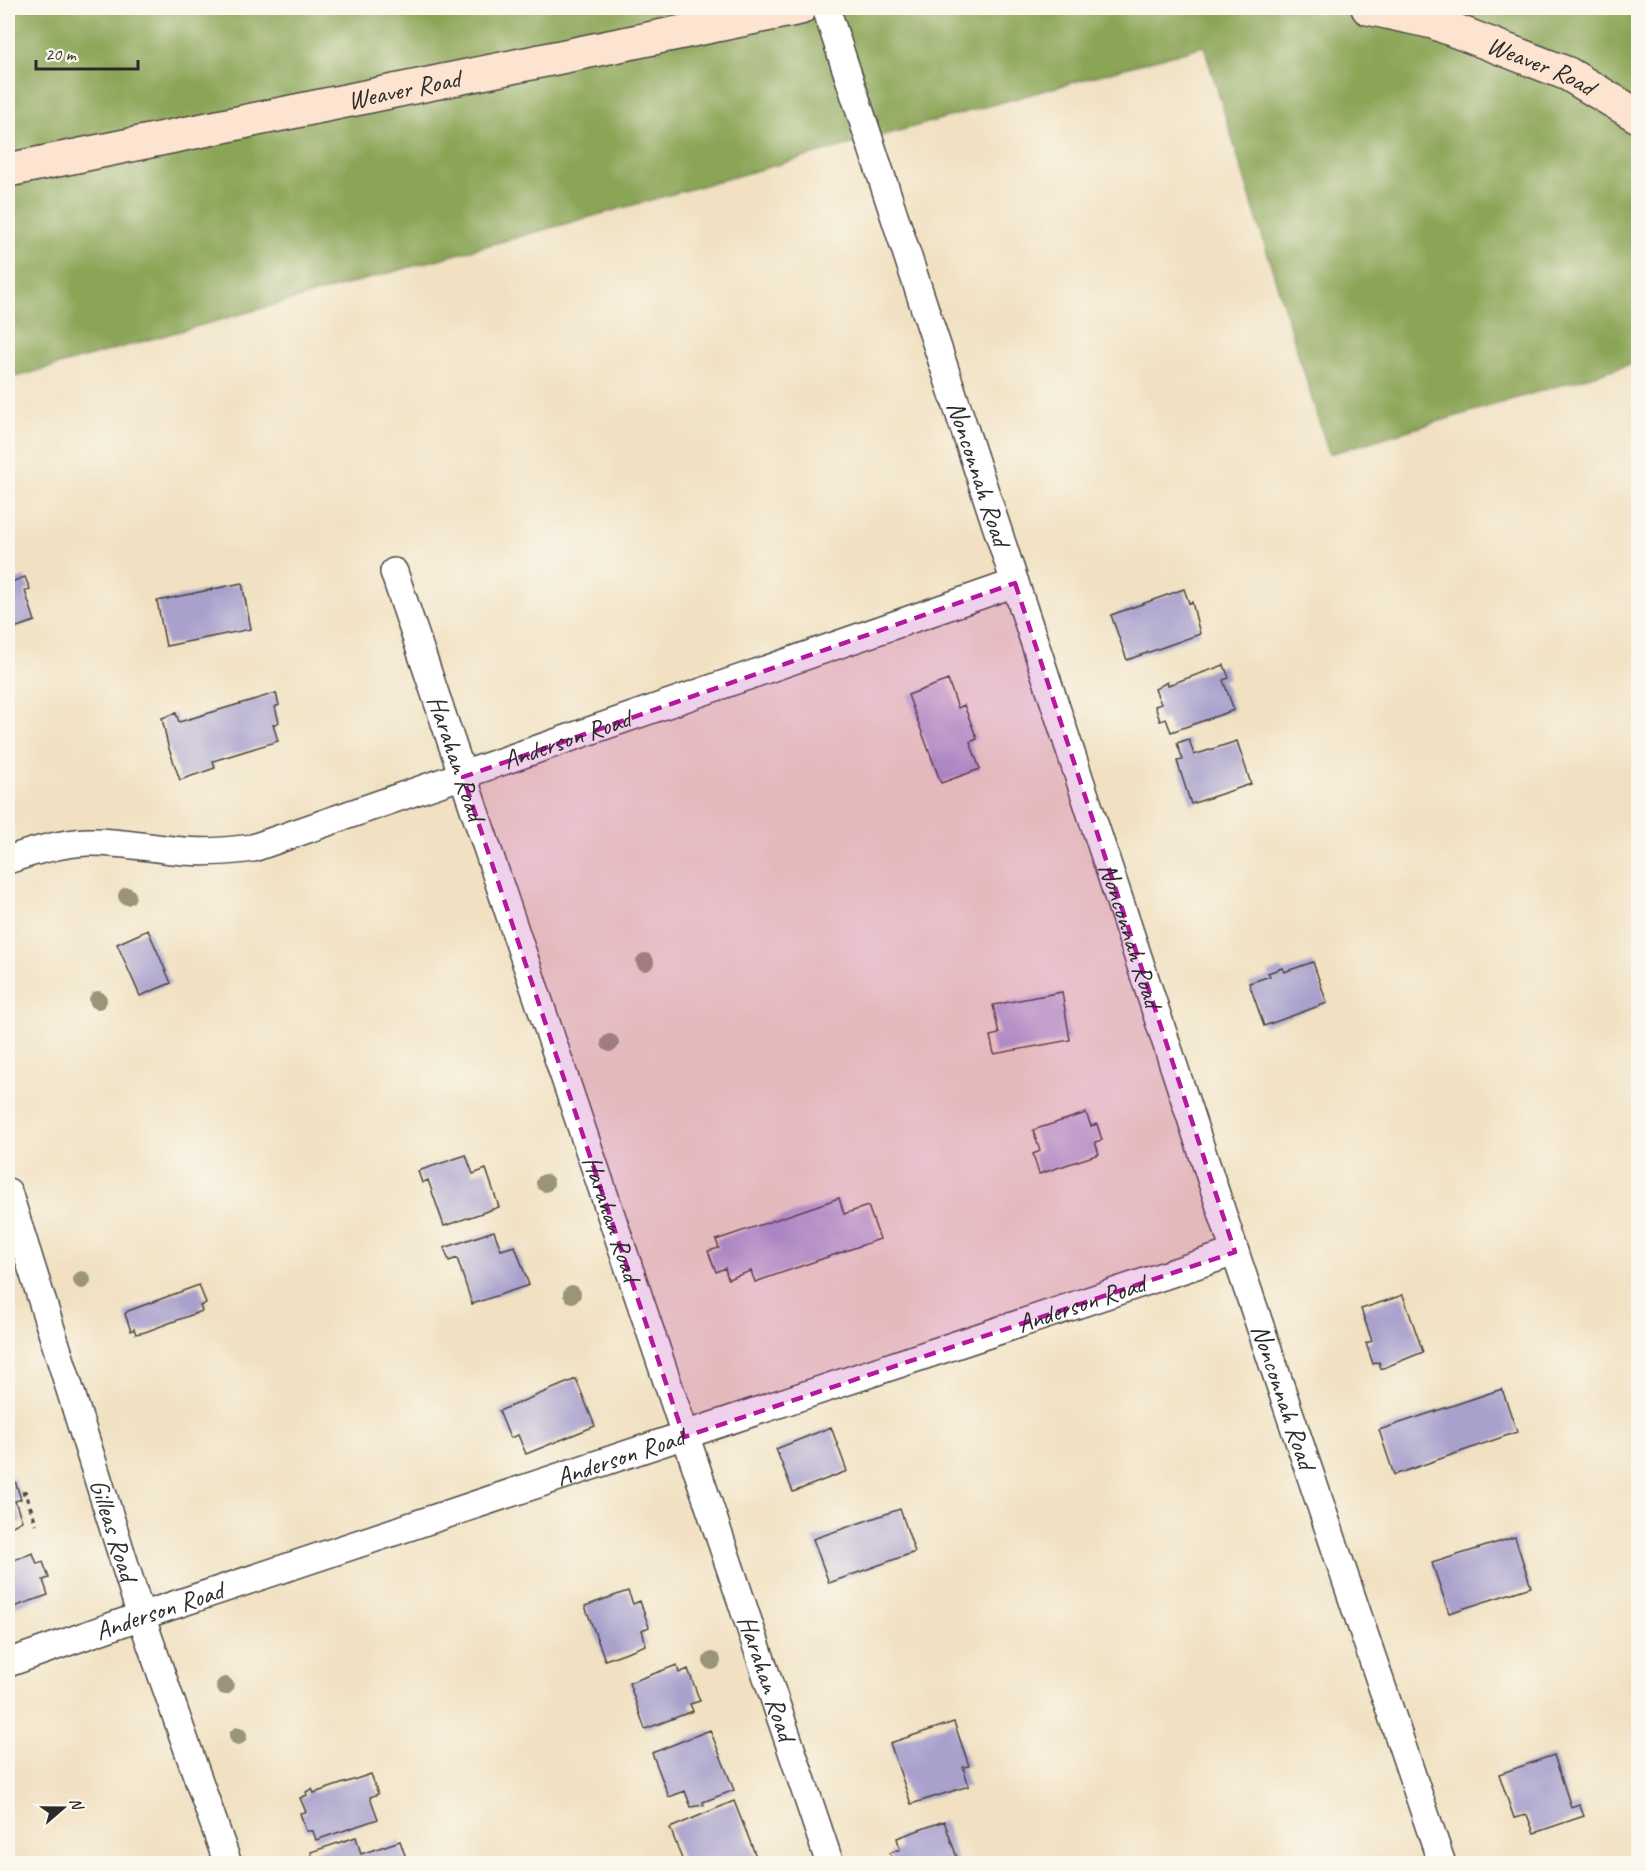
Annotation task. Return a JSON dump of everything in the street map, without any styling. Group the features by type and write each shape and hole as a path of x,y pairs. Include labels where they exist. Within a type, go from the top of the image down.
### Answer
{"main road":[{"name":"Weaver Road","path":"8,170 800,8"},
{"name":"Weaver Road","path":"1368,8 1433,22 1568,74 1638,116"}],"street":[{"name":"Nonconnah Road","path":"826,8 1235,1252 1442,1863"},
{"name":"Harahan Road","path":"394,573 684,1437 830,1863"},
{"name":"Anderson Road","path":"8,860 53,846 87,842 120,843 183,851 219,852 253,848 463,777 1015,583"},
{"name":"Gilleas Road","path":"8,1192 141,1616 228,1863"},
{"name":"Anderson Road","path":"8,1663 141,1616 1235,1252"}],"path":[{"path":"22,1493 25,1492 36,1524"}],"highlighted area":[{"path":"1015,583 1235,1252 684,1437 463,777"}],"green space":[{"path":"8,8 1638,8 1638,362 1329,454 1204,46 8,379"}],"building":[{"path":"25,577 30,589 25,591 35,621 8,630 8,583"},
{"path":"242,583 251,629 166,646 157,601"},
{"path":"1184,589 1189,603 1192,602 1200,634 1127,660 1111,615"},
{"path":"1224,665 1229,678 1223,680 1234,710 1171,732 1166,719 1160,721 1155,706 1161,704 1155,689 1167,682 1168,685"},
{"path":"948,680 958,708 964,705 977,739 970,742 980,769 941,783 908,695"},
{"path":"276,693 279,705 275,707 279,722 273,725 278,741 213,761 215,768 180,780 168,746 162,718 176,713 179,722"},
{"path":"1189,739 1194,755 1237,741 1251,784 1191,804 1177,761 1183,760 1177,743"},
{"path":"148,930 171,983 140,996 117,944"},
{"path":"1313,962 1327,1003 1264,1026 1249,983 1270,976 1268,973 1282,968 1284,972"},
{"path":"1062,992 1070,1040 994,1054 990,1036 999,1034 993,1005"},
{"path":"1086,1113 1091,1126 1097,1124 1102,1140 1095,1142 1099,1154 1039,1174 1033,1154 1040,1151 1033,1130"},
{"path":"466,1155 473,1174 486,1169 499,1207 444,1226 428,1180 422,1183 418,1171"},
{"path":"839,1198 844,1214 868,1206 880,1239 755,1282 751,1271 728,1279 725,1268 716,1272 708,1251 719,1248 716,1240"},
{"path":"494,1231 501,1250 515,1246 529,1285 472,1304 457,1258 449,1261 444,1248"},
{"path":"199,1285 206,1303 200,1306 202,1311 145,1332 136,1334 134,1329 131,1331 125,1314 128,1311"},
{"path":"1403,1295 1423,1352 1381,1369 1379,1362 1373,1364 1366,1343 1372,1341 1361,1309"},
{"path":"576,1379 595,1426 526,1454 518,1435 510,1438 499,1411"},
{"path":"1502,1389 1517,1432 1394,1475 1379,1430"},
{"path":"831,1427 847,1471 793,1492 776,1449"},
{"path":"14,1478 21,1499 15,1501 22,1521 11,1527 8,1526 8,1480"},
{"path":"900,1509 915,1552 829,1583 813,1539"},
{"path":"1515,1537 1531,1587 1449,1613 1432,1563"},
{"path":"33,1553 37,1564 43,1562 49,1578 43,1580 48,1595 8,1609 8,1562"},
{"path":"628,1591 633,1604 640,1601 649,1627 642,1630 646,1645 605,1660 585,1606"},
{"path":"677,1665 679,1673 688,1669 700,1701 690,1704 693,1711 645,1729 629,1683"},
{"path":"954,1722 969,1766 963,1767 969,1786 911,1804 890,1743"},
{"path":"710,1730 734,1790 703,1802 704,1805 691,1807 685,1791 669,1797 652,1753"},
{"path":"1554,1755 1571,1807 1579,1804 1584,1816 1534,1833 1527,1815 1514,1818 1499,1774"},
{"path":"371,1774 378,1794 370,1797 378,1819 316,1840 313,1831 306,1831 300,1813 306,1812 300,1798 307,1795 306,1792 312,1789 314,1793"},
{"path":"734,1801 759,1864 684,1864 670,1828"},
{"path":"944,1821 959,1863 894,1864 890,1853 900,1849 897,1838"},
{"path":"356,1837 361,1854 400,1841 408,1864 315,1864 311,1852"}]}
